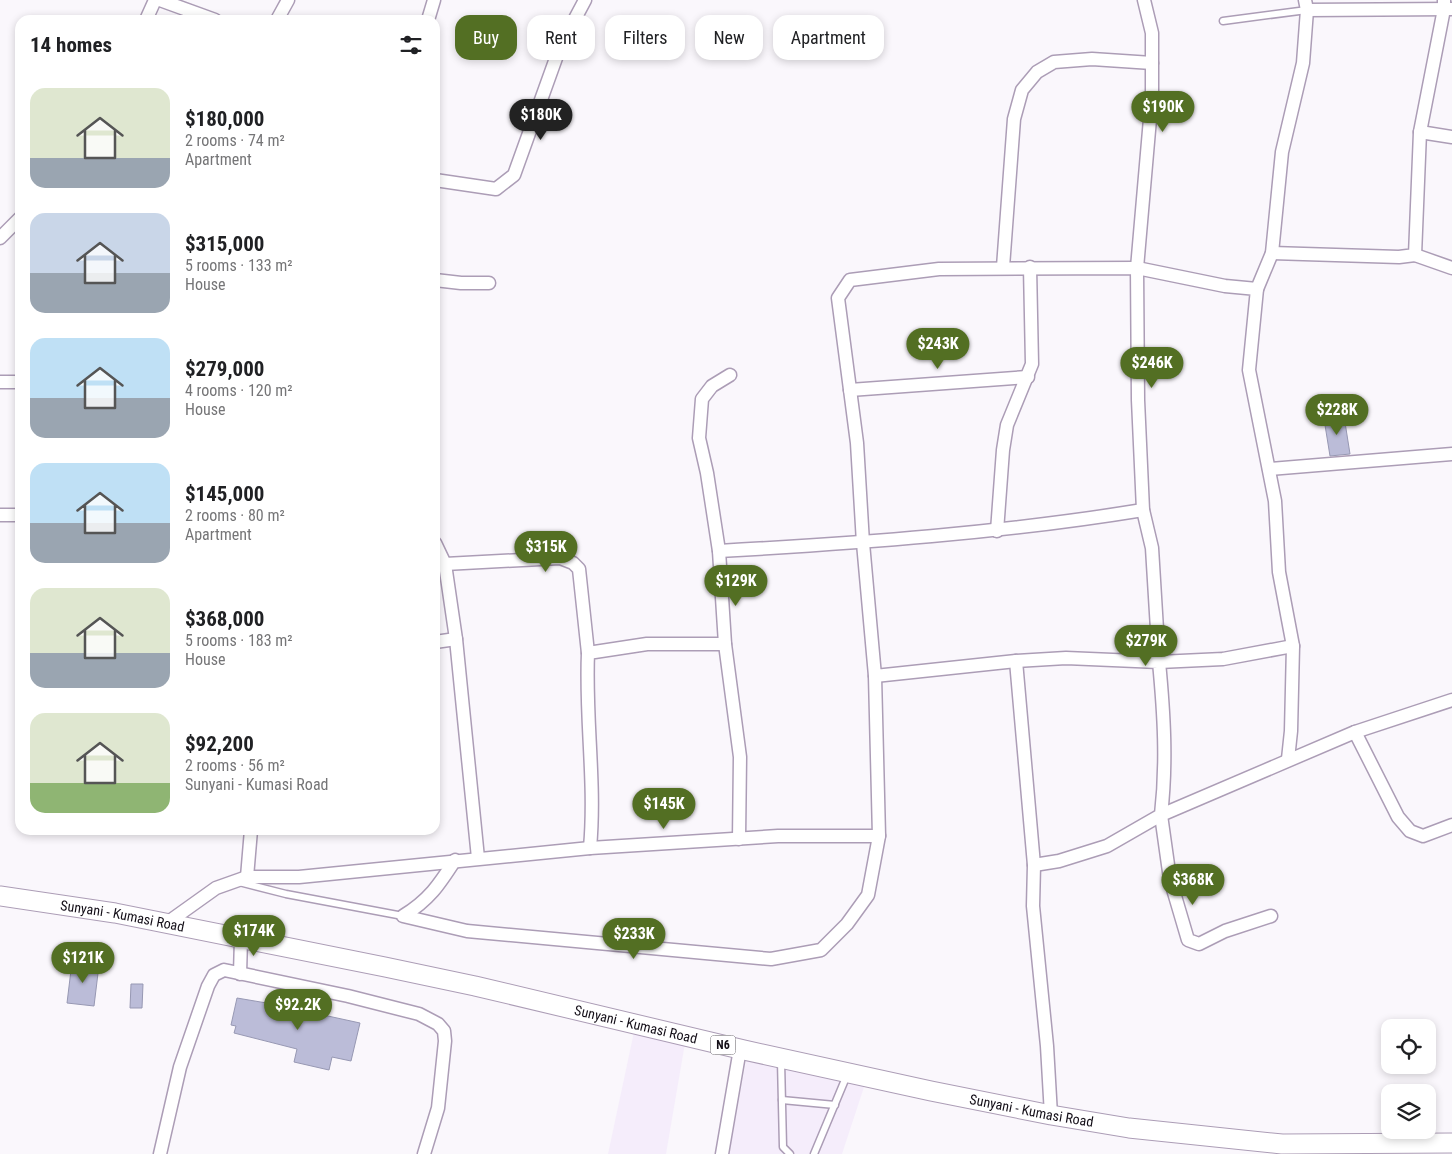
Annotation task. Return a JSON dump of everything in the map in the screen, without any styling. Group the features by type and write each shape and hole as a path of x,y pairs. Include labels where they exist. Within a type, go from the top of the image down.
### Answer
{"main road":[{"name":"Sunyani - Kumasi Road","path":"0,896 167,922 241,939 475,986 740,1049 1051,1115 1129,1128 1282,1144 1452,1143"}],"street":[{"path":"148,15 154,0"},
{"path":"160,0 201,15"},
{"path":"280,15 288,0"},
{"path":"430,15 434,0"},
{"path":"440,181 496,190 514,175 560,47 585,0"},
{"path":"1144,0 1152,33 1152,96 1138,268 1138,400 1142,510 1152,548 1165,724 1166,774 1161,815 1170,879 1188,940 1199,944 1225,931 1271,916"},
{"path":"1288,760 1291,731 1292,646 1280,572 1275,501 1249,370 1257,290 1272,253 1282,152 1304,63 1306,5 1447,6 1420,132 1415,255"},
{"path":"1003,267 1014,120 1022,90 1037,72 1054,62 1092,59 1152,63"},
{"path":"1420,132 1452,137"},
{"path":"0,238 15,226"},
{"path":"1272,253 1399,257 1415,255 1452,268"},
{"path":"403,916 467,931 771,960 821,950 847,924 868,894 879,836 875,676 863,543 857,443 838,298 850,280 939,269 1003,267 1138,268 1224,286 1257,290"},
{"path":"997,531 1003,450 1007,424 1032,364 1030,267"},
{"path":"440,281 489,283"},
{"path":"730,375 712,386 702,399 699,438 707,474 719,551 725,644 740,757 739,840"},
{"path":"850,390 1028,377"},
{"path":"0,382 15,382"},
{"path":"1269,469 1452,454"},
{"path":"719,551 863,543 997,531 1051,525 1142,510"},
{"path":"0,516 15,516"},
{"path":"440,554 445,564 456,640 478,858"},
{"path":"445,564 560,558 573,563 579,570 588,653 586,698 591,732 594,809 590,848"},
{"path":"440,642 456,640"},
{"path":"588,653 648,644 725,644"},
{"path":"875,676 1016,661 1066,658 1159,662 1223,658 1292,646"},
{"path":"1016,661 1034,865 1034,906 1047,1046 1051,1115"},
{"path":"1034,865 1059,861 1107,846 1161,815 1288,760 1355,732 1452,700"},
{"path":"1355,732 1398,817 1410,831 1423,836 1452,825"},
{"path":"242,879 250,835"},
{"path":"167,922 216,888 242,879 300,877 590,848 739,840 778,836 879,836"},
{"path":"403,916 421,905 435,891 455,860"},
{"path":"240,974 241,939"},
{"path":"160,1154 180,1067 208,986 219,972 230,970 240,974 369,1001 419,1014 438,1024 444,1031 445,1041 438,1108 424,1154"},
{"path":"722,1154 740,1049"}],"lane":[{"path":"1223,21 1306,5"},
{"path":"242,879 286,894 403,916"},
{"path":"781,1057 783,1147 790,1154"},
{"path":"814,1154 848,1072"},
{"path":"782,1100 835,1105"}],"shaded area":[{"path":"634,1032 685,1043 666,1154 608,1154"},
{"path":"747,1056 865,1084 842,1154 729,1154"}],"building":[{"path":"1344,416 1350,454 1330,456 1324,419"},
{"path":"72,962 99,965 94,1006 67,1003"},
{"path":"131,984 143,984 142,1008 130,1008"},
{"path":"237,998 290,1007 292,998 307,1002 305,1011 360,1023 351,1061 332,1057 329,1070 294,1062 297,1049 234,1033 236,1026 231,1025"}]}
